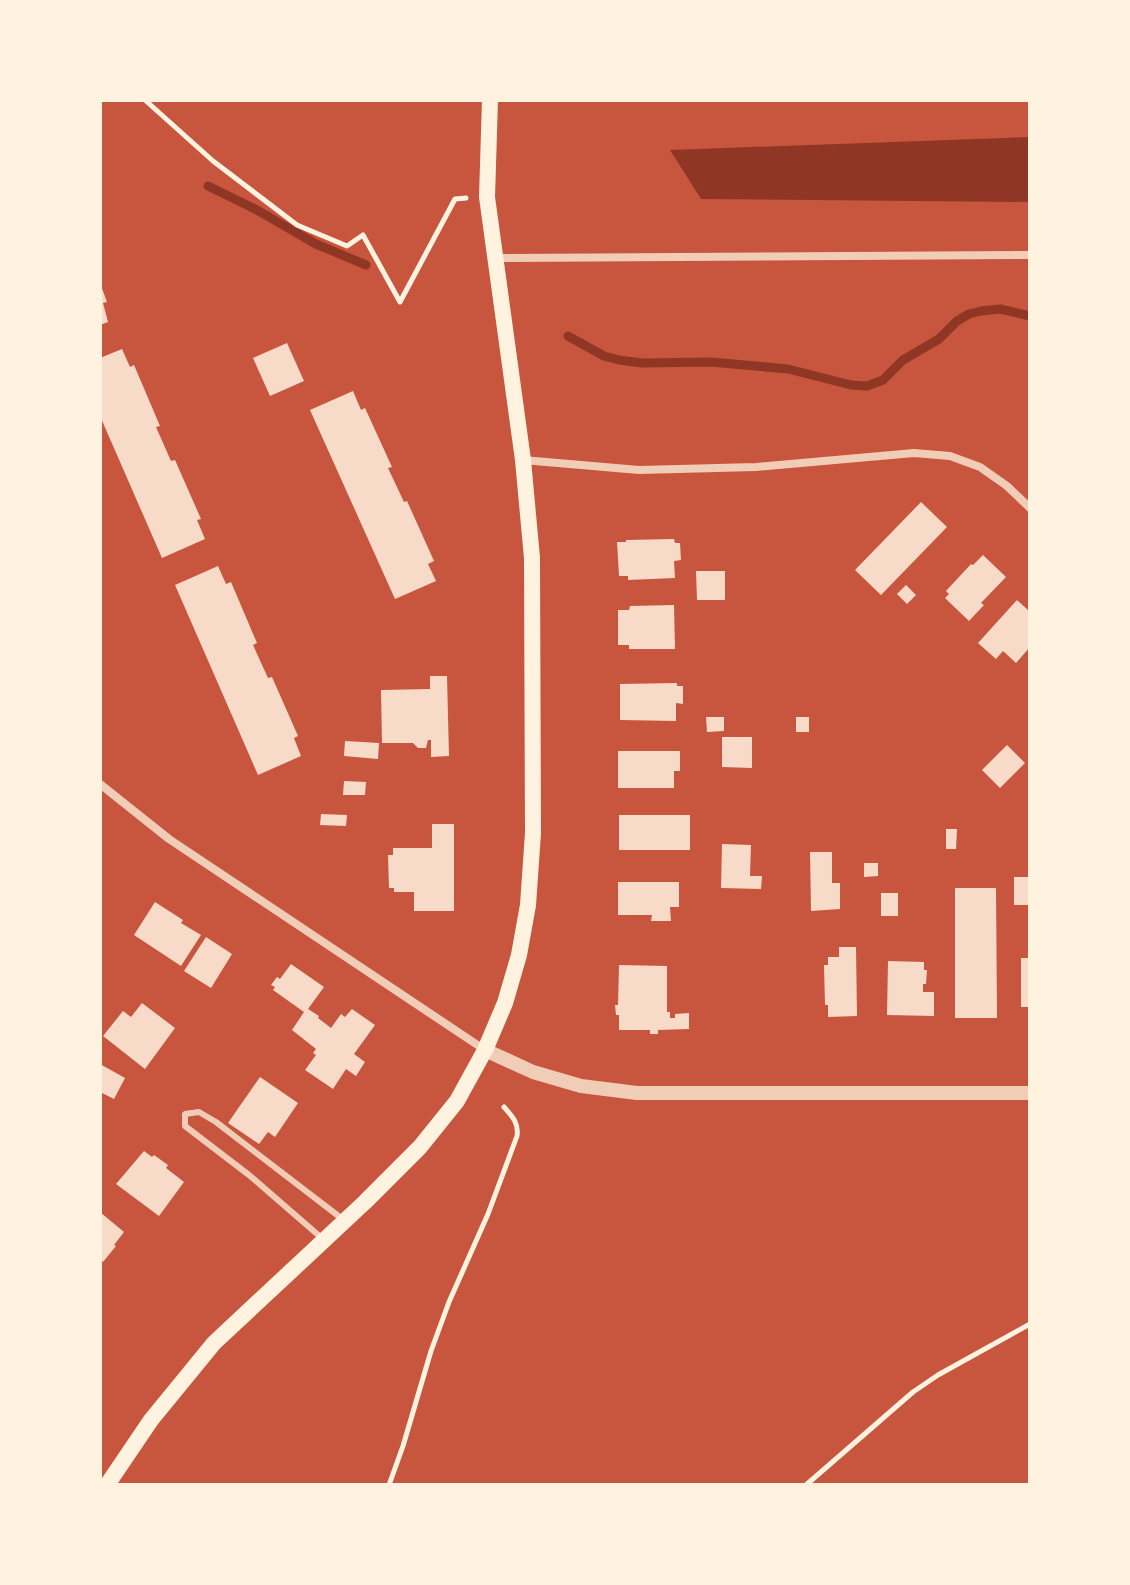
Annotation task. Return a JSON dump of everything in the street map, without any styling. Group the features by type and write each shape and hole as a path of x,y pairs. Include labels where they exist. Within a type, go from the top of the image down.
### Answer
{"main road":[{"path":"107,1485 151,1420 214,1343 420,1147 457,1101 485,1050 505,1003 519,955 528,905 533,806 532,558 523,460 487,197 490,100"}],"street":[{"path":"495,258 1030,255"},
{"path":"523,460 639,470 756,467 914,453 950,456 980,467 1007,486 1030,508"},
{"path":"100,784 169,839 485,1050 545,1076 581,1086 637,1093 1030,1093"}],"lane":[{"path":"324,1240 249,1175 185,1126 185,1114 199,1112 216,1122 345,1221"}],"path":[{"path":"145,100 213,161 297,225 347,246 363,235 400,302 455,199"},
{"path":"389,1485 431,1351 517,1136 515,1120 504,1107"},
{"path":"806,1485 913,1392 1030,1324"}],"shaded area":[{"path":"1030,137 1030,202 701,199 670,150"}],"building":[{"path":"100,283 107,302 103,303 108,322 100,325"},
{"path":"287,343 304,381 270,396 253,358"},
{"path":"122,349 130,367 134,365 160,426 156,427 171,461 175,460 201,519 197,520 205,539 162,558 100,416 100,358"},
{"path":"353,391 361,410 365,408 392,467 388,468 434,561 428,564 436,581 395,599 310,410"},
{"path":"921,502 947,527 881,595 855,570"},
{"path":"674,539 675,543 680,543 681,560 674,561 675,578 628,580 628,576 619,576 617,542"},
{"path":"983,555 1006,577 981,603 984,605 969,621 945,598 949,594 946,591"},
{"path":"218,566 226,584 231,582 257,643 253,645 268,678 272,677 298,736 294,738 301,756 258,775 175,585"},
{"path":"696,571 725,571 725,600 697,600"},
{"path":"906,585 916,595 907,604 897,594"},
{"path":"1017,600 1028,610 1030,608 1030,647 1016,663 1003,651 996,659 978,643"},
{"path":"674,605 675,649 629,649 629,645 618,645 618,610 629,610 630,606"},
{"path":"430,676 447,676 449,756 431,757 431,740 428,740 426,748 418,748 413,743 382,743 381,690 430,689"},
{"path":"677,683 677,686 683,686 683,704 676,703 676,721 620,720 620,684"},
{"path":"706,717 724,717 724,731 707,732"},
{"path":"796,717 809,717 809,732 796,732"},
{"path":"722,737 752,737 752,768 722,767"},
{"path":"345,741 379,743 378,759 344,756"},
{"path":"1007,745 1025,763 1000,788 982,770"},
{"path":"618,751 680,751 680,771 674,771 674,788 618,788"},
{"path":"344,781 366,782 365,795 343,795"},
{"path":"321,814 347,815 346,826 320,825"},
{"path":"619,815 690,815 690,850 619,850"},
{"path":"432,824 454,824 454,911 414,911 414,892 394,892 394,888 389,888 388,855 393,855 393,848 432,848"},
{"path":"946,829 957,829 956,849 946,849"},
{"path":"722,844 751,845 750,876 762,876 761,889 721,888"},
{"path":"810,852 832,852 832,883 840,883 840,909 811,911"},
{"path":"864,863 878,863 878,876 864,877"},
{"path":"1014,877 1030,877 1030,905 1014,905"},
{"path":"618,882 679,882 679,907 670,907 671,921 651,921 652,915 618,915"},
{"path":"955,888 996,888 997,1018 955,1018"},
{"path":"881,893 898,893 898,916 881,916"},
{"path":"155,902 201,935 181,966 134,935"},
{"path":"206,937 232,954 211,988 184,971"},
{"path":"839,947 856,947 857,1016 828,1017 824,965 828,965 828,957 839,957"},
{"path":"1021,958 1030,958 1030,1007 1021,1007"},
{"path":"888,961 924,962 924,970 927,970 923,992 934,992 934,1016 887,1015"},
{"path":"291,964 324,987 308,1009 331,1028 341,1014 345,1017 352,1009 375,1025 354,1054 365,1062 356,1076 346,1069 333,1089 305,1070 316,1055 313,1053 316,1049 292,1030 304,1012 273,990 275,987 271,985"},
{"path":"619,965 667,966 667,1012 670,1012 670,1018 675,1018 675,1014 689,1013 689,1029 658,1030 658,1034 650,1034 650,1030 619,1030 615,1005 618,1005"},
{"path":"142,1003 175,1028 145,1069 103,1036 123,1011 131,1017"},
{"path":"100,1064 125,1078 114,1099 100,1092"},
{"path":"260,1077 298,1103 275,1137 268,1132 259,1144 228,1123"},
{"path":"144,1151 168,1165 166,1168 184,1182 159,1216 116,1184"},
{"path":"100,1212 124,1232 103,1262 100,1259"}],"waterway":[{"path":"208,186 316,244 366,265"},
{"path":"568,336 604,356 619,360 642,363 711,362 788,369 867,386 883,380 903,360 939,339 969,314 1000,309 1030,316"}]}
